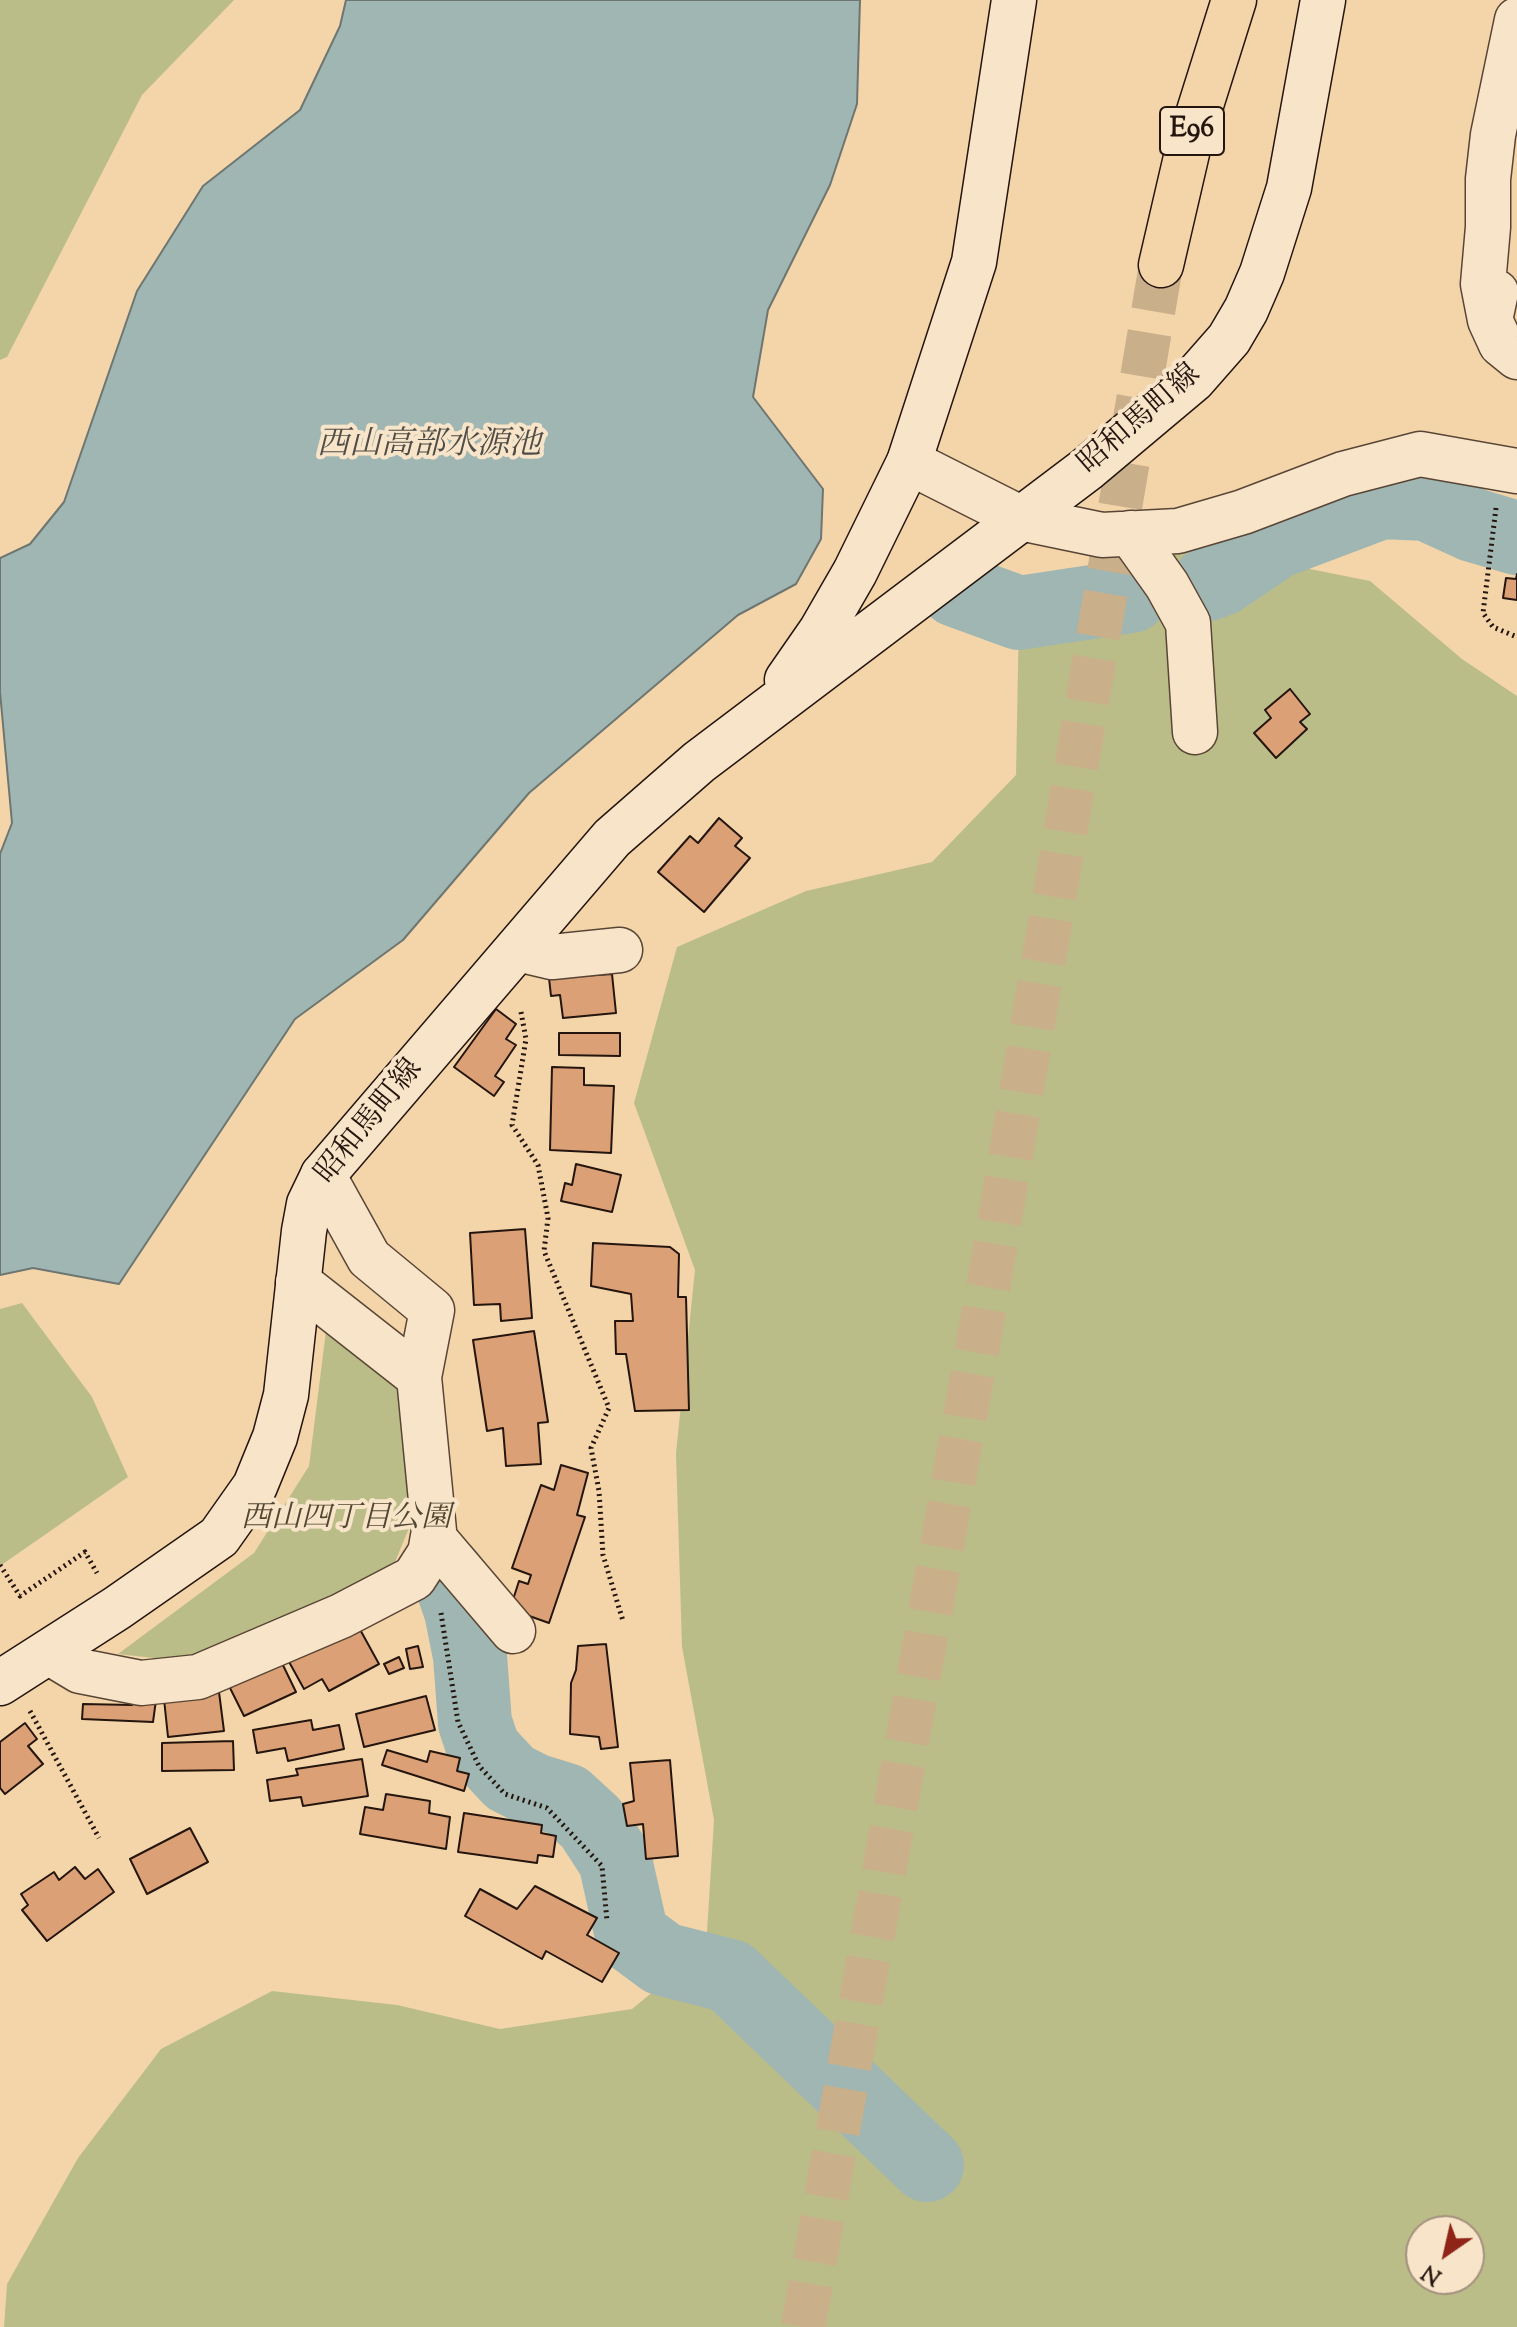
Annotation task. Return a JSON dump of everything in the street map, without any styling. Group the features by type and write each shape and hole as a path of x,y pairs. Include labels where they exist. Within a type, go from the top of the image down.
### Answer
{"highway":[{"name":"E96","path":"1161,265 1190,140 1234,0"}],"main road":[{"name":"昭和馬町線","path":"765,711 821,631 855,572 909,462 974,262 1014,0"},
{"name":"昭和馬町線","path":"15,1696 50,1653 219,1537 255,1486 275,1437 286,1395 309,1204 323,1175 612,838 699,762 1159,410 1193,380 1229,339 1262,273 1289,188 1323,0"},
{"path":"1517,20 1493,135 1483,284 1490,320 1501,344 1517,357"},
{"path":"1490,320 1517,196"},
{"path":"909,462 1020,518 1102,535 1178,531 1243,512 1343,474 1420,454 1509,469"},
{"path":"1130,533 1167,585 1188,623 1195,732"},
{"path":"510,958 620,950"},
{"path":"50,1653 80,1671 141,1683 198,1677 329,1622 414,1578 430,1553 433,1537 419,1377 432,1310 369,1258 323,1175"},
{"path":"298,1282 419,1377"},
{"path":"433,1537 513,1631"}],"path":[{"path":"1509,469 1488,566 1483,613 1493,627 1517,637"},
{"path":"510,958 526,1039 512,1125 538,1165 548,1218 544,1251 609,1408 591,1448 599,1491 603,1555 623,1621"},
{"path":"0,1565 20,1596 85,1552 117,1608"},
{"path":"414,1578 441,1609 458,1722 479,1766 505,1794 547,1808 602,1866 607,1921"},
{"path":"15,1696 99,1838"}],"green space":[{"path":"0,0 234,0 142,95 7,357 0,360"},
{"path":"1165,540 1370,581 1462,659 1517,696 1517,2327 4,2327 7,2284 78,2158 161,2049 272,1991 397,2005 500,2029 632,2009 706,1948 714,1820 682,1647 676,1453 695,1270 634,1103 677,947 806,891 932,862 1016,775 1019,613"},
{"path":"22,1303 92,1397 128,1477 0,1566 0,1309"},
{"name":"西山四丁目公園","path":"326,1331 399,1385 412,1521 392,1569 190,1662 118,1654 254,1553 309,1466"}],"water":[{"name":"西山高部水源池","path":"346,0 860,0 857,104 830,185 768,310 753,397 823,489 821,539 796,584 738,615 529,793 403,940 295,1019 119,1284 33,1268 0,1275 0,854 12,823 0,692 0,558 30,544 64,502 137,291 203,186 300,110 340,26"}],"building":[{"path":"1517,574 1517,600 1503,598 1506,578 1516,579"},
{"path":"1290,689 1310,714 1300,722 1307,729 1276,758 1254,733 1271,718 1265,710"},
{"path":"719,818 742,838 735,846 750,858 704,912 658,872 690,836 698,843"},
{"path":"612,974 616,1013 563,1018 560,995 551,996 549,978"},
{"path":"496,1009 516,1024 506,1039 516,1045 495,1076 504,1082 494,1096 454,1067"},
{"path":"559,1033 620,1033 620,1056 559,1055"},
{"path":"552,1067 584,1068 584,1085 614,1086 611,1153 550,1150"},
{"path":"576,1164 621,1175 612,1212 561,1201 565,1183 572,1185"},
{"path":"525,1229 532,1318 501,1321 500,1304 474,1305 470,1233"},
{"path":"593,1243 670,1247 679,1254 678,1297 686,1297 689,1410 635,1411 626,1354 616,1354 615,1321 633,1321 631,1294 591,1286"},
{"path":"534,1331 548,1422 538,1423 541,1464 506,1466 503,1428 487,1431 473,1340"},
{"path":"561,1465 588,1473 577,1515 585,1517 549,1623 518,1612 511,1606 519,1581 528,1584 531,1575 512,1568 541,1485 554,1490"},
{"path":"357,1624 379,1664 329,1691 322,1679 304,1689 288,1660"},
{"path":"606,1644 618,1747 601,1749 599,1737 570,1734 571,1683 576,1670 578,1646"},
{"path":"418,1646 423,1667 410,1669 406,1649"},
{"path":"399,1657 404,1668 389,1674 384,1664"},
{"path":"280,1659 296,1692 244,1716 228,1684"},
{"path":"219,1692 224,1731 168,1737 164,1699"},
{"path":"426,1696 435,1730 364,1747 356,1714"},
{"path":"132,1697 156,1700 153,1722 82,1719 83,1704 132,1705"},
{"path":"311,1720 313,1730 339,1725 344,1749 288,1761 285,1748 257,1753 253,1730"},
{"path":"25,1723 37,1739 28,1746 43,1764 5,1794 0,1788 0,1742"},
{"path":"233,1741 234,1770 162,1771 162,1743"},
{"path":"387,1750 427,1762 430,1751 460,1758 457,1771 469,1774 464,1791 382,1765"},
{"path":"362,1759 368,1796 303,1806 301,1797 270,1801 267,1780 298,1775 296,1769"},
{"path":"670,1760 678,1856 646,1859 643,1824 627,1826 623,1804 634,1801 630,1763"},
{"path":"386,1794 430,1801 429,1813 450,1817 446,1849 360,1834 365,1807 383,1810"},
{"path":"464,1813 542,1825 541,1833 556,1836 553,1857 538,1855 537,1863 458,1852"},
{"path":"190,1828 208,1862 147,1894 130,1859"},
{"path":"75,1867 85,1879 98,1869 114,1892 47,1941 22,1910 28,1905 21,1894 54,1872 59,1880"},
{"path":"535,1886 597,1918 587,1935 619,1953 602,1982 546,1951 542,1959 465,1916 480,1889 517,1909"}],"waterway":[{"path":"1208,584 1221,579 1276,542 1382,502 1427,504 1473,525 1517,538"},
{"path":"956,590 1019,613 1131,596"},
{"path":"449,1576 461,1611 470,1656 475,1723 484,1750 510,1778 566,1800 591,1823 615,1860 632,1936 663,1959 730,1976 927,2165"}],"tunnel":[{"path":"803,2327 995,1248 1161,265"}]}
